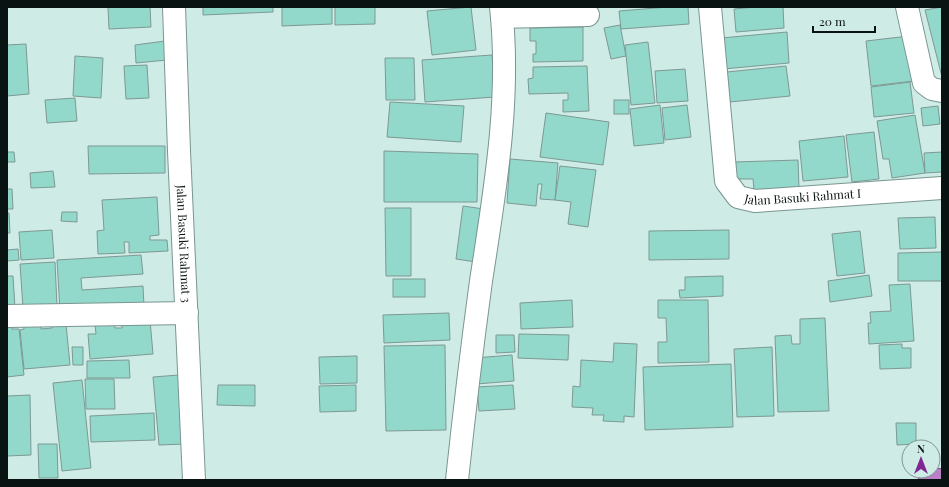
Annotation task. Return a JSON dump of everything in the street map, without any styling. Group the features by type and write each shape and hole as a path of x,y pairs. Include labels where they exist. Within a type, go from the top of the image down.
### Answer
{"highway":[{"path":"930,480 942,480"}],"street":[{"name":"Jalan Basuki Rahmat 3","path":"174,7 194,480"},
{"name":"Jalan Basuki Rahmat I","path":"710,7 726,181 738,197 755,201 942,188"},
{"path":"907,7 924,83 932,89 942,91"},
{"path":"458,480 470,358 502,127 506,76 502,12 588,15"},
{"path":"7,316 186,313"}],"building":[{"path":"108,7 150,7 151,27 109,29"},
{"path":"203,7 273,7 273,12 203,15"},
{"path":"282,7 332,7 332,24 282,26"},
{"path":"335,7 375,7 375,24 335,25"},
{"path":"471,7 476,50 432,55 427,11"},
{"path":"688,7 689,24 621,29 619,11"},
{"path":"783,7 784,28 736,32 734,9"},
{"path":"942,7 942,77 925,10"},
{"path":"620,25 626,56 611,59 604,28"},
{"path":"583,27 583,61 533,62 533,54 536,54 536,41 530,41 530,28"},
{"path":"787,32 789,63 723,69 721,38"},
{"path":"909,36 914,81 871,86 866,41"},
{"path":"165,41 167,60 136,63 135,45"},
{"path":"648,42 655,103 631,105 625,45"},
{"path":"26,44 29,94 7,96 7,45"},
{"path":"492,55 495,97 425,102 422,60"},
{"path":"75,56 103,58 101,98 73,96"},
{"path":"385,58 414,58 415,100 386,100"},
{"path":"147,65 149,98 126,99 124,66"},
{"path":"587,66 589,111 563,112 563,100 568,100 568,93 529,94 528,79 533,78 533,67"},
{"path":"786,66 790,96 730,102 727,72"},
{"path":"685,69 688,101 657,103 655,71"},
{"path":"910,82 914,113 874,117 871,87"},
{"path":"75,98 77,121 47,123 45,100"},
{"path":"614,100 629,100 629,114 614,114"},
{"path":"390,102 464,106 461,142 387,137"},
{"path":"660,105 664,143 634,146 630,109"},
{"path":"687,105 691,137 665,140 662,108"},
{"path":"938,106 940,124 923,126 921,108"},
{"path":"546,113 609,122 603,165 540,157"},
{"path":"915,115 925,173 892,178 889,159 883,159 877,121"},
{"path":"874,132 879,179 852,182 846,135"},
{"path":"844,136 848,177 803,181 799,141"},
{"path":"88,146 165,146 165,173 89,174"},
{"path":"384,151 478,154 477,202 384,202"},
{"path":"7,152 14,152 15,162 7,162"},
{"path":"942,152 942,172 925,173 924,153"},
{"path":"510,159 558,163 555,200 540,199 542,184 538,184 536,206 507,203"},
{"path":"798,160 799,188 754,190 753,179 736,179 735,162"},
{"path":"560,166 596,170 588,227 568,224 571,202 555,200"},
{"path":"53,171 55,187 31,188 30,173"},
{"path":"7,189 12,189 13,209 7,209"},
{"path":"157,197 159,235 150,236 150,240 167,240 168,251 129,253 129,242 124,242 125,253 98,254 97,231 104,230 102,200"},
{"path":"463,206 484,209 476,262 456,259"},
{"path":"385,208 411,208 411,276 386,276"},
{"path":"62,212 77,212 77,222 61,221"},
{"path":"7,213 9,213 10,233 7,233"},
{"path":"935,217 936,248 900,249 898,218"},
{"path":"52,230 54,258 21,260 19,232"},
{"path":"729,230 729,259 649,260 649,231"},
{"path":"860,231 865,273 837,276 832,234"},
{"path":"18,249 19,260 7,261 7,250"},
{"path":"942,252 942,281 898,281 898,253"},
{"path":"141,255 143,274 81,278 82,290 143,286 144,306 60,311 57,260"},
{"path":"55,262 57,306 23,308 20,264"},
{"path":"869,275 872,296 830,302 828,281"},
{"path":"7,276 13,276 15,308 7,308"},
{"path":"723,276 723,296 680,298 679,290 685,290 685,277"},
{"path":"393,279 425,279 425,297 393,297"},
{"path":"910,284 914,341 869,344 868,323 871,323 870,312 891,311 889,285"},
{"path":"572,300 573,327 521,329 520,303"},
{"path":"658,300 708,300 709,362 658,363 658,342 667,342 666,318 658,318"},
{"path":"449,313 450,340 384,343 383,315"},
{"path":"825,318 829,411 778,412 775,336 791,335 792,344 800,344 800,319"},
{"path":"40,319 41,329 52,328 51,325 66,324 70,365 24,369 20,330 24,329 23,320"},
{"path":"150,320 153,354 90,359 88,334 96,334 95,324 114,323 115,328 122,328 122,322"},
{"path":"12,323 12,329 19,329 24,375 7,377 7,324"},
{"path":"519,334 569,335 568,360 518,358"},
{"path":"496,335 514,335 515,352 496,353"},
{"path":"614,343 637,344 634,417 624,416 624,422 603,421 604,415 592,415 593,408 572,407 573,386 580,387 581,360 613,362"},
{"path":"902,344 902,348 911,348 911,368 880,369 879,345"},
{"path":"445,345 446,430 386,431 384,346"},
{"path":"72,347 83,347 83,365 73,365"},
{"path":"772,347 774,416 737,417 734,349"},
{"path":"512,355 514,381 476,384 474,358"},
{"path":"357,356 357,383 320,384 319,357"},
{"path":"129,360 130,378 87,378 87,361"},
{"path":"731,364 733,427 645,430 643,367"},
{"path":"179,375 184,444 159,445 153,377"},
{"path":"85,379 114,379 115,409 86,409"},
{"path":"82,380 91,468 62,471 53,383"},
{"path":"218,385 255,385 255,406 217,405"},
{"path":"356,385 356,411 320,412 319,386"},
{"path":"513,385 515,409 479,411 477,387"},
{"path":"30,395 31,455 7,456 7,396"},
{"path":"154,413 155,440 91,442 90,416"},
{"path":"896,423 916,423 916,439 901,439 901,445 897,445"},
{"path":"38,444 57,444 58,478 39,478"}]}
